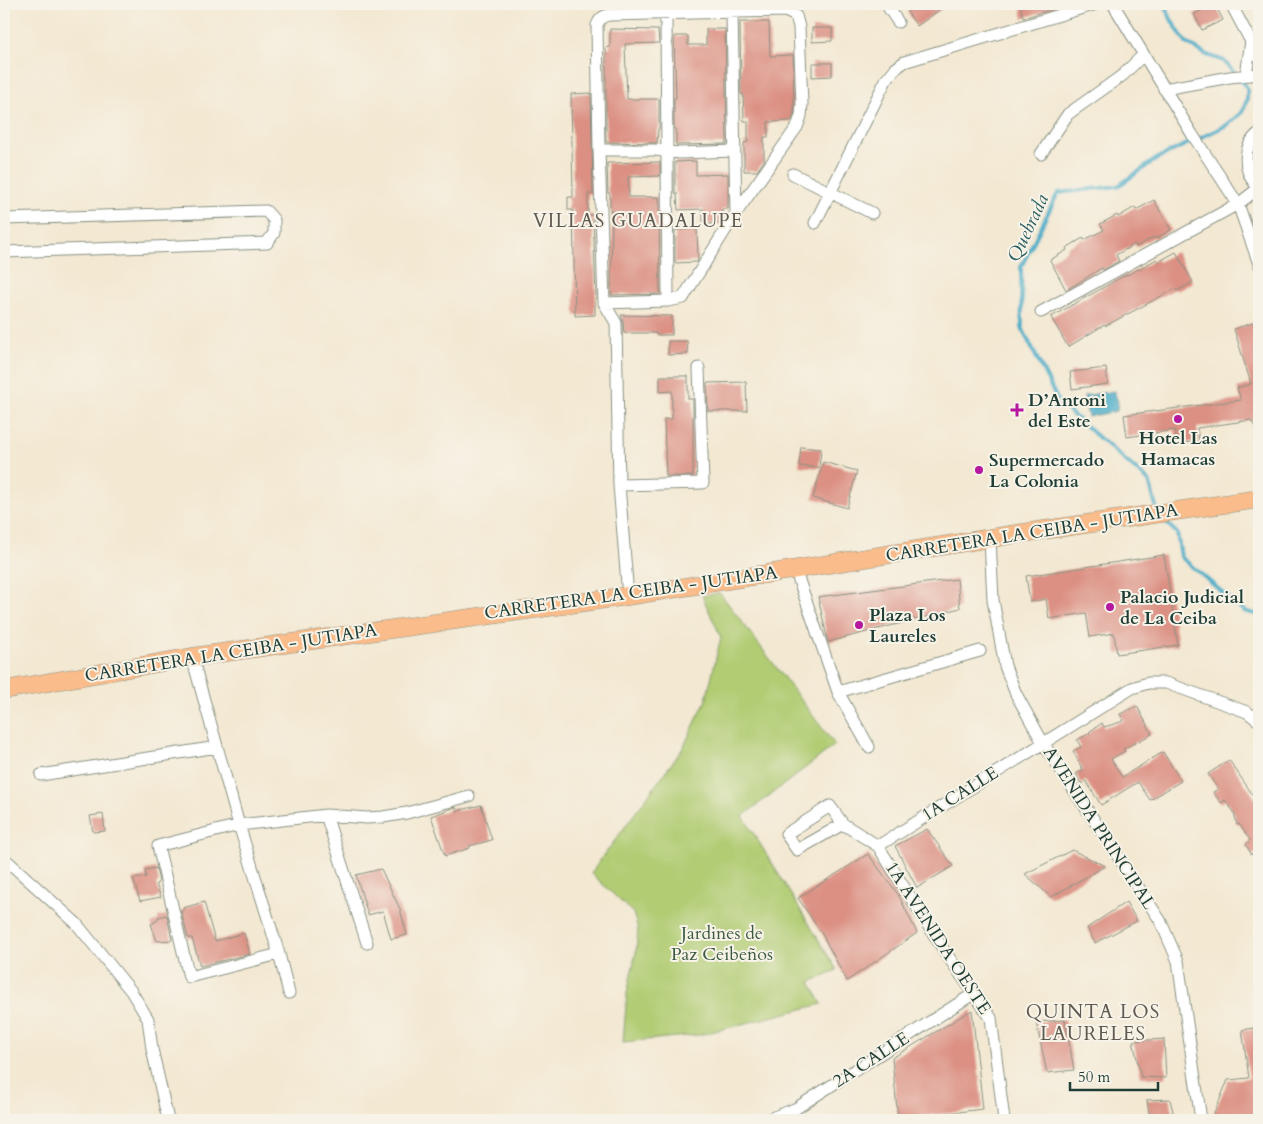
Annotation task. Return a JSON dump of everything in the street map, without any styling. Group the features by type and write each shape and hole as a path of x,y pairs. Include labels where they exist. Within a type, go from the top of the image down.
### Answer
{"main road":[{"name":"CARRETERA LA CEIBA - JUTIAPA","path":"4,690 192,657 628,596 1136,516 1259,499"}],"street":[{"path":"886,4 898,22"},
{"path":"815,223 886,80 895,69 904,62 1096,4"},
{"path":"1113,4 1143,56 1238,204 1259,264"},
{"path":"1231,4 1259,57"},
{"path":"604,303 668,301 683,298 736,213 797,127 801,116 802,104 799,21 796,16 785,11 609,15 599,20 597,30 599,150 604,303 616,323 619,485 628,596"},
{"path":"732,13 736,213"},
{"path":"666,15 668,301"},
{"path":"1246,75 1251,41"},
{"path":"1041,154 1068,114 1123,75 1143,56"},
{"path":"1164,89 1230,77 1259,74"},
{"path":"1041,312 1238,204 1259,188 1253,182 1245,159 1248,145 1259,133"},
{"path":"599,150 655,150 680,153 734,151"},
{"path":"793,174 872,213"},
{"path":"4,219 266,211 274,220 274,233 267,243 4,252"},
{"path":"619,485 703,483 699,368"},
{"name":"AVENIDA PRINCIPAL","path":"990,539 993,600 1005,666 1016,694 1043,743 1160,920 1178,962 1201,1120"},
{"path":"795,569 838,692 869,748"},
{"path":"838,692 980,651"},
{"path":"192,657 216,747 279,954 289,993"},
{"name":"1A CALLE","path":"878,846 1132,688 1148,683 1166,683 1247,712 1259,721"},
{"path":"41,775 216,747"},
{"path":"279,954 189,977 158,846 239,825 326,815 368,818 384,817 407,813 470,796"},
{"path":"842,824 797,850 786,834 830,806 842,824 878,846"},
{"path":"326,815 367,943"},
{"name":"1A AVENIDA OESTE","path":"878,846 944,952 991,1018 1004,1120"},
{"path":"4,858 76,923 131,991 148,1019 152,1048 168,1120"},
{"name":"2A CALLE","path":"766,1120 796,1115 973,994"}],"green space":[{"name":"Jardines de Paz Ceibeños","path":"720,593 835,745 743,816 837,970 810,982 822,1004 699,1035 623,1042 627,993 636,952 638,929 633,913 591,873 683,748 706,700 721,637 702,596"}],"water":[{"path":"1114,391 1118,402 1117,411 1088,417 1084,396"}],"building":[{"path":"905,4 948,4 917,26 907,12 909,10"},
{"path":"1020,4 1066,4 1066,5 1023,18"},
{"path":"1215,4 1223,20 1202,30 1194,14"},
{"path":"740,22 769,22 770,56 793,55 794,114 791,121 768,122 768,137 764,137 764,161 757,171 744,171 744,143 748,142 748,121 744,121 743,94 741,94"},
{"path":"812,28 832,28 832,41 812,42"},
{"path":"610,29 658,30 659,43 625,44 627,99 659,99 657,143 606,142 606,48 610,47"},
{"path":"706,29 725,29 727,144 676,145 676,129 674,129 674,98 676,98 674,36 688,36 688,45 706,45"},
{"path":"812,63 832,63 832,76 812,77"},
{"path":"591,93 593,194 588,194 588,215 593,215 595,315 575,316 573,210 568,210 568,197 573,197 571,94"},
{"path":"696,161 696,175 728,174 728,209 722,209 723,220 721,224 703,224 703,209 678,210 677,193 675,193 675,162"},
{"path":"660,162 660,176 628,177 629,197 659,197 660,294 611,295 612,211 610,211 610,194 608,193 607,163"},
{"path":"1154,200 1171,230 1136,247 1135,244 1116,255 1119,261 1103,270 1102,268 1066,290 1050,260 1083,238 1084,240 1104,230 1100,224 1117,215 1118,217 1135,207 1136,210"},
{"path":"697,229 697,262 675,263 675,230"},
{"path":"1176,252 1193,282 1177,291 1175,289 1104,325 1068,347 1051,317 1127,274 1157,259 1158,262"},
{"path":"621,315 672,316 672,335 624,333"},
{"path":"1259,321 1259,434 1251,420 1197,428 1199,441 1177,444 1175,430 1127,437 1124,415 1241,400 1237,388 1251,384 1234,329"},
{"path":"668,341 687,341 688,354 668,355"},
{"path":"1106,368 1108,384 1072,389 1070,372"},
{"path":"660,376 688,376 688,399 693,399 693,476 666,476 664,419 672,419 672,391 660,392"},
{"path":"746,382 747,411 708,411 707,383"},
{"path":"801,447 821,449 819,468 799,466"},
{"path":"823,462 857,471 847,508 813,498"},
{"name":"Palacio Judicial de La Ceiba","path":"1164,555 1178,645 1117,654 1114,633 1090,637 1086,613 1049,619 1046,599 1030,602 1026,576"},
{"name":"Plaza Los Laureles","path":"957,579 960,608 828,642 818,597"},
{"path":"1137,706 1152,734 1123,749 1125,751 1111,759 1122,777 1163,752 1181,781 1150,800 1138,782 1101,805 1086,781 1081,784 1076,774 1083,770 1073,751 1081,747 1077,740 1090,733 1102,723 1104,727 1124,721 1120,714"},
{"path":"1229,760 1259,804 1259,854 1258,852 1252,855 1246,845 1250,840 1239,824 1237,825 1234,812 1225,800 1221,803 1213,792 1218,789 1208,774"},
{"path":"481,805 492,840 469,846 470,848 445,856 431,816 456,807 457,811"},
{"path":"103,814 105,831 93,832 90,816"},
{"path":"927,829 953,866 917,888 895,846"},
{"path":"1072,850 1105,866 1051,897 1025,874"},
{"path":"868,854 898,894 917,933 847,981 822,934 798,898"},
{"path":"156,868 159,882 156,884 161,897 140,901 133,879 146,877 145,870"},
{"path":"381,869 400,909 407,935 391,939 383,911 368,915 356,875"},
{"path":"204,902 215,941 244,933 250,954 200,966 192,938 188,938 181,911 184,910 183,908"},
{"path":"1126,902 1137,921 1095,943 1087,928"},
{"path":"167,915 172,940 157,941 151,924 158,920 158,917"},
{"path":"972,1010 983,1109 898,1119 892,1058"},
{"path":"1065,1020 1074,1070 1047,1073 1036,1022"},
{"path":"1259,1027 1259,1114 1211,1120 1228,1080 1249,1078 1242,1030"},
{"path":"1164,1039 1166,1078 1141,1077 1133,1041"},
{"path":"1170,1099 1175,1120 1150,1120 1147,1100"}],"waterway":[{"name":"Quebrada","path":"1164,4 1186,43 1207,55 1224,61 1235,74"},
{"name":"Quebrada","path":"1157,510 1149,481 1059,403 1022,328 1021,267 1058,193 1118,186 1158,158 1227,125 1242,112 1247,100 1247,88 1240,79"},
{"name":"Quebrada","path":"1161,518 1177,533 1181,557 1244,611 1259,615"}],"place":[{"name":"D’Antoni del Este","path":"1017,410"},
{"name":"Hotel Las Hamacas","path":"1178,419"},
{"name":"Supermercado La Colonia","path":"979,470"},
{"name":"Palacio Judicial de La Ceiba","path":"1110,607"},
{"name":"Plaza Los Laureles","path":"859,625"}],"district":[{"name":"VILLAS GUADALUPE","path":"638,221"},
{"name":"QUINTA LOS LAURELES","path":"1093,1023"}]}
